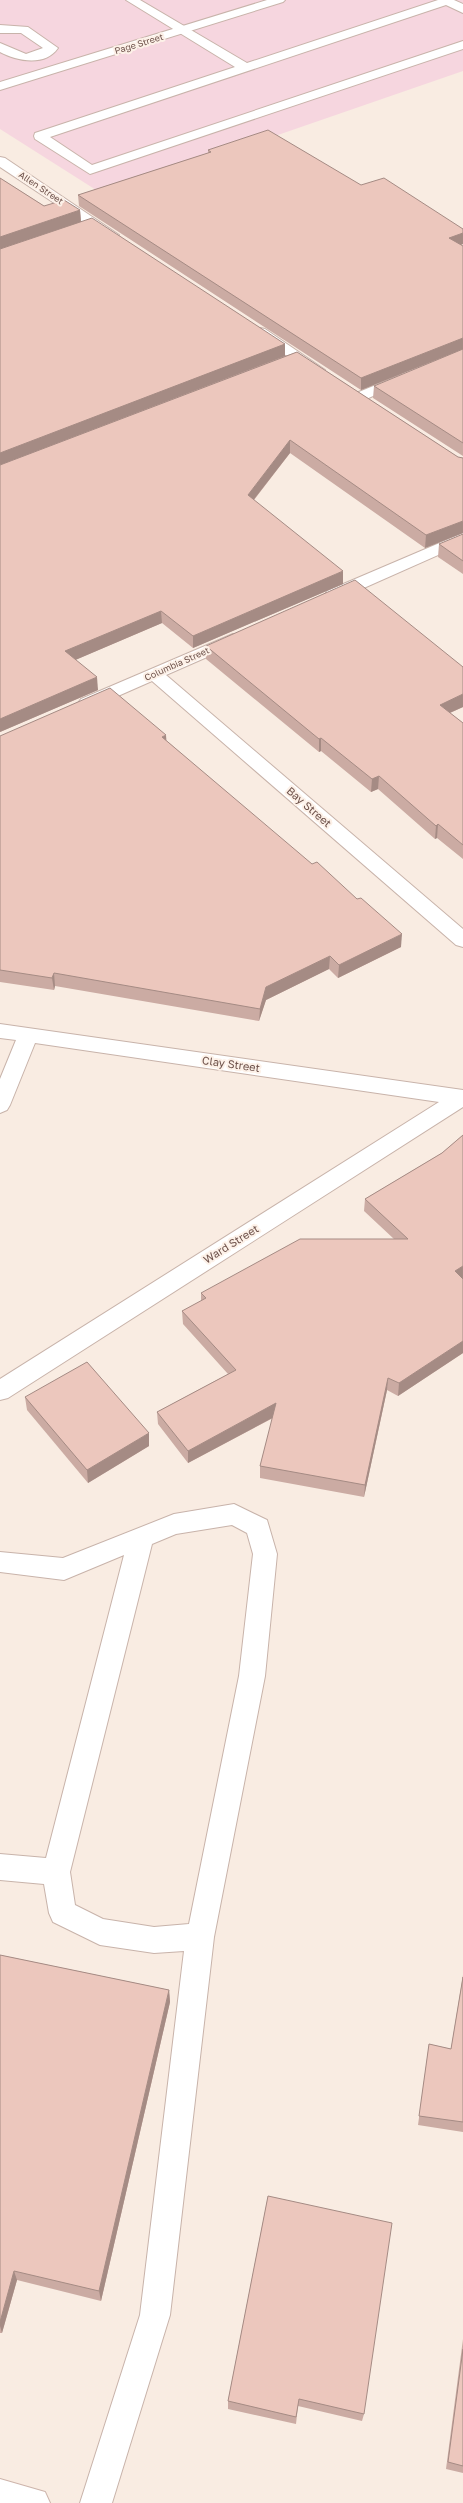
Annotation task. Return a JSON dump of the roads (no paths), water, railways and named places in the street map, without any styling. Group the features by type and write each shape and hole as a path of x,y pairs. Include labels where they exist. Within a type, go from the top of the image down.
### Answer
{"street":[{"path":"132,0 181,31 244,67"},
{"name":"Page Street","path":"0,86 279,0"},
{"path":"463,9 447,1 244,67 40,136 90,170 463,45"},
{"path":"0,29 24,30 52,48 40,55 21,58 0,47"},
{"path":"40,55 62,67"},
{"name":"Allen Street","path":"0,161 127,245"},
{"path":"79,228 94,223"},
{"path":"245,322 328,376"},
{"path":"283,362 298,357"},
{"path":"359,396 414,374"},
{"path":"346,388 372,405"},
{"path":"320,601 463,538"},
{"name":"Columbia Street","path":"70,711 248,633"},
{"name":"Bay Street","path":"155,674 463,940"},
{"name":"Clay Street","path":"0,1031 462,1098"},
{"path":"0,1105 28,1035"},
{"name":"Ward Street","path":"0,1391 462,1098"},
{"path":"0,1562 64,1569 174,1524 234,1514 258,1527 265,1554 252,1676 200,1937 155,2315 96,2503"},
{"path":"141,1538 56,1872 63,1913 100,1932 154,1940 200,1937"},
{"path":"0,1867 56,1872"},
{"path":"0,2495 34,2503"}]}
